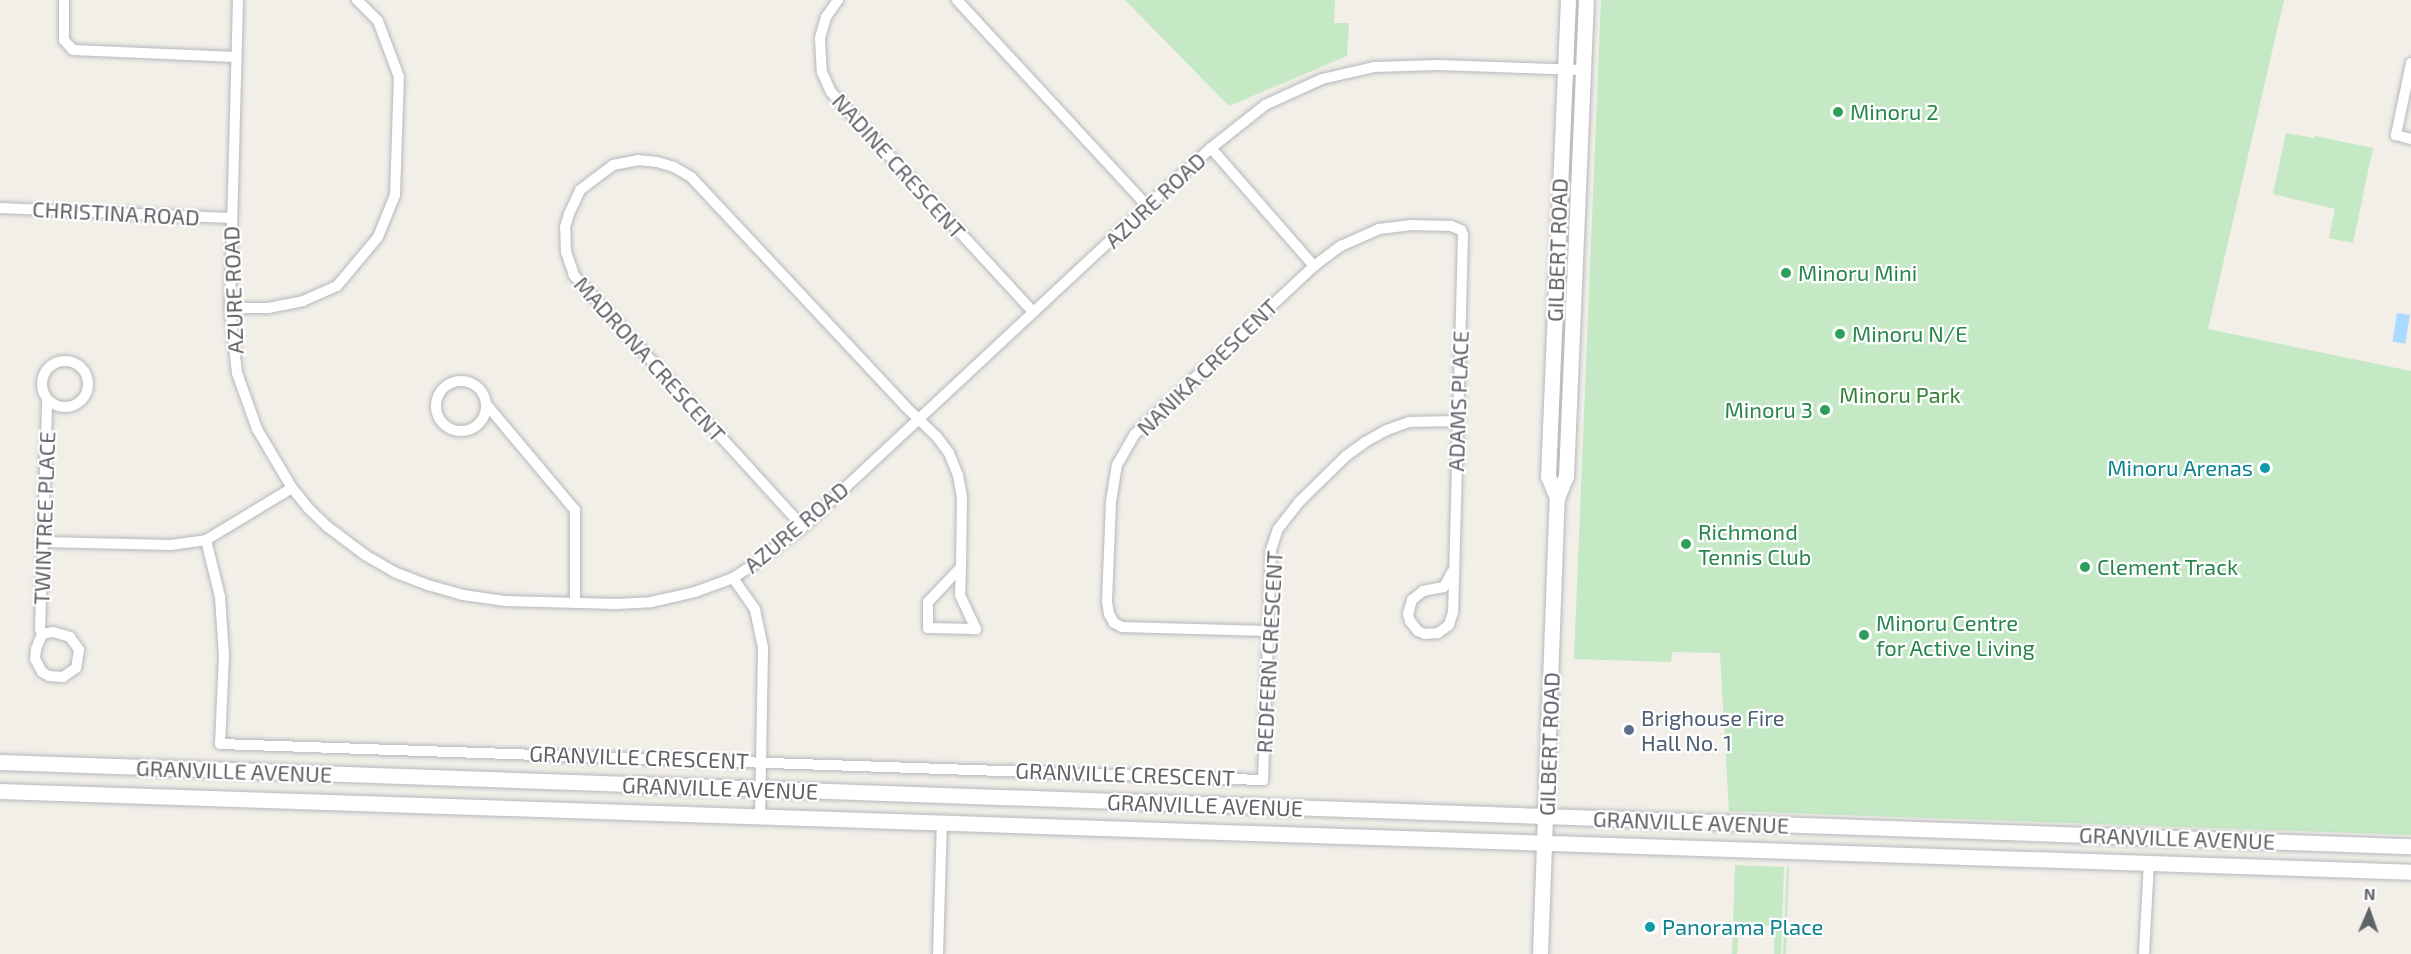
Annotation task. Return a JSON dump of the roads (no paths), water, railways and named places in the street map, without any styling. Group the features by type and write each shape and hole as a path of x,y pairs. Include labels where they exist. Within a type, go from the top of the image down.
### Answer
{"main road":[{"name":"GILBERT ROAD","path":"1557,498 1548,476 1568,0"},
{"name":"GILBERT ROAD","path":"1540,954 1557,498 1566,476 1586,0"},
{"name":"GRANVILLE AVENUE","path":"0,762 1546,818 2411,846"},
{"name":"GRANVILLE AVENUE","path":"0,791 2411,872"}],"street":[{"path":"64,0 64,40 73,50 236,57"},
{"name":"AZURE ROAD","path":"238,0 230,308 233,347 242,389 267,449 292,488 328,527 394,572 428,585 486,599 575,603 651,602 695,592 733,578 803,527 1147,206 1211,148 1265,105 1322,79 1374,66 1437,65 1583,70"},
{"path":"230,308 268,308 303,301 336,286 378,237 395,195 399,77 378,21 357,0"},
{"name":"NADINE CRESCENT","path":"838,0 826,17 820,38 822,72 831,92 1033,312"},
{"path":"957,0 1147,206"},
{"path":"2411,63 2396,135 2411,139"},
{"path":"1211,148 1314,266"},
{"name":"MADRONA CRESCENT","path":"803,527 574,275 566,252 566,227 574,201 588,182 613,165 638,160 674,167 691,177 943,443 958,475 962,497 961,567 960,595 976,629 928,628 928,602 961,567"},
{"name":"CHRISTINA ROAD","path":"0,208 231,218"},
{"name":"NANIKA CRESCENT","path":"1268,631 1122,627 1114,622 1108,614 1107,601 1111,502 1117,465 1134,435 1314,266 1341,246 1379,229 1410,225 1451,226 1461,230"},
{"name":"ADAMS PLACE","path":"1452,572 1444,587 1422,591 1412,600 1409,607 1410,621 1418,631 1425,634 1438,633 1449,625 1453,612 1452,572 1464,240 1461,230"},
{"name":"TWINTREE PLACE","path":"42,634 63,633 76,642 79,661 70,673 57,678 49,676 38,666 36,649 42,634 40,629 47,401 42,388 42,380 51,365 67,361 81,367 88,381 84,398 70,407 62,408 47,401"},
{"path":"486,404 481,420 467,430 450,429 443,424 435,408 436,400 445,385 462,380 481,390 486,404 575,510 575,603"},
{"name":"REDFERN CRESCENT","path":"1263,780 1271,550 1278,529 1299,502 1346,456 1387,430 1409,422 1457,421"},
{"path":"43,542 171,545 206,540 292,488"},
{"name":"GRANVILLE CRESCENT","path":"206,540 220,597 224,656 220,744 1263,780"},
{"path":"733,578 755,610 763,648 760,815"},
{"path":"938,954 942,823"},
{"path":"2144,954 2149,863"}],"water":[{"path":"2397,313 2410,315 2405,344 2392,342"}],"place":[{"name":"Minoru 2","path":"1838,112"},
{"name":"Minoru Mini","path":"1786,273"},
{"name":"Minoru N/E","path":"1840,334"},
{"name":"Minoru 3","path":"1825,410"},
{"name":"Minoru Arenas","path":"2265,468"},
{"name":"Richmond Tennis Club","path":"1686,544"},
{"name":"Clement Track","path":"2085,567"},
{"name":"Minoru Centre for Active Living","path":"1864,635"},
{"name":"Brighouse Fire Hall No. 1","path":"1629,730"},
{"name":"Panorama Place","path":"1650,927"}],"park label":[{"name":"Minoru Park","path":"1900,395"}]}
